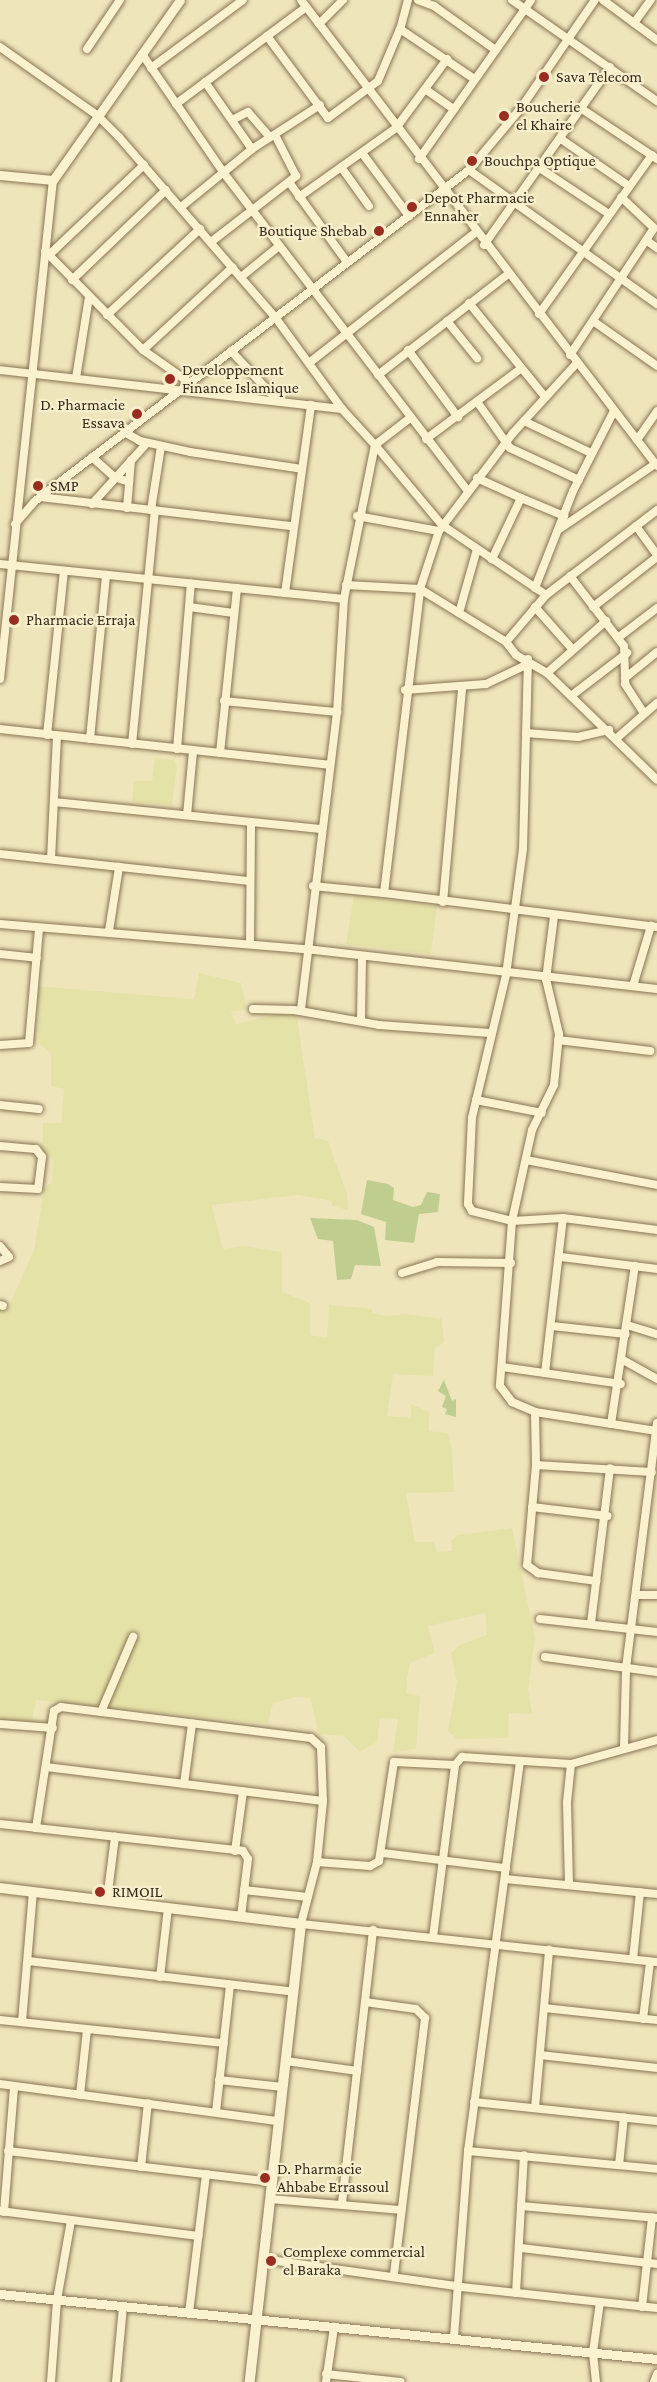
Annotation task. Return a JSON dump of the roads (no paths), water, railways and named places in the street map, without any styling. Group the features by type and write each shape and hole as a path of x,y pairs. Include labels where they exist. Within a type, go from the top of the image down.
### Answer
{"main road":[{"path":"0,1888 301,1924 250,2382"}],"street":[{"path":"87,49 120,0"},
{"path":"0,679 3,628 47,253 53,180 180,0"},
{"path":"151,68 243,0"},
{"path":"301,0 443,191 656,465 558,530"},
{"path":"319,24 343,0"},
{"path":"267,36 331,118 369,91 387,65 408,0"},
{"path":"418,0 434,6 494,49"},
{"path":"513,0 569,37 657,101"},
{"path":"419,159 473,78 531,0"},
{"path":"15,524 40,497 469,170 521,108 595,0"},
{"path":"603,0 657,40"},
{"path":"634,23 651,0"},
{"path":"176,104 306,7"},
{"path":"400,29 473,78"},
{"path":"0,47 98,116 144,165 275,317 342,409 375,445 440,528"},
{"path":"141,54 223,172 468,491"},
{"path":"300,197 396,128 447,59"},
{"path":"484,244 517,204 610,67"},
{"path":"205,82 252,150"},
{"path":"425,89 452,108"},
{"path":"181,207 252,150 320,105"},
{"path":"538,314 629,186 654,157 582,109"},
{"path":"211,242 289,182 297,172 272,136 248,112 232,120"},
{"path":"561,139 629,186"},
{"path":"362,153 409,216"},
{"path":"47,253 144,165"},
{"path":"341,167 369,206"},
{"path":"541,168 609,214"},
{"path":"469,170 657,304"},
{"path":"0,175 53,180"},
{"path":"289,182 347,262"},
{"path":"72,280 166,190"},
{"path":"570,355 646,240 654,224 621,197"},
{"path":"107,315 200,229"},
{"path":"309,363 476,233"},
{"path":"646,240 657,248"},
{"path":"241,277 279,246"},
{"path":"47,253 88,297 143,350 190,383"},
{"path":"143,350 233,267"},
{"path":"378,375 508,274"},
{"path":"76,378 88,297"},
{"path":"469,303 519,370 545,397"},
{"path":"447,321 477,358"},
{"path":"593,321 657,366"},
{"path":"408,350 458,417"},
{"path":"231,351 278,401"},
{"path":"384,893 405,690 420,589 440,528 506,442 577,363"},
{"path":"0,370 342,409"},
{"path":"426,439 478,403 519,370"},
{"path":"478,403 506,442 519,453 579,480"},
{"path":"285,593 292,526 311,405"},
{"path":"535,588 591,453 614,411"},
{"path":"637,440 657,411"},
{"path":"301,1011 313,886 337,712 344,599 357,516 375,445 410,418"},
{"path":"524,421 591,453"},
{"path":"124,432 147,443 161,446 302,470"},
{"path":"92,504 147,443"},
{"path":"132,744 161,446"},
{"path":"92,457 114,477 129,482"},
{"path":"127,508 131,460"},
{"path":"477,478 564,516"},
{"path":"40,497 292,526"},
{"path":"492,559 522,498"},
{"path":"506,642 546,595 657,510"},
{"path":"357,516 440,528 477,549 546,595"},
{"path":"593,607 657,556 636,526"},
{"path":"459,613 477,549"},
{"path":"0,564 344,599"},
{"path":"46,735 64,571"},
{"path":"90,740 106,575"},
{"path":"570,576 619,637 627,653 625,678 644,713"},
{"path":"177,749 191,584"},
{"path":"346,585 420,589 506,642 516,655 547,673 609,730 657,780"},
{"path":"220,753 237,588"},
{"path":"189,607 234,613"},
{"path":"535,607 573,650"},
{"path":"619,637 657,608"},
{"path":"547,673 606,621"},
{"path":"625,678 657,652"},
{"path":"572,696 627,653"},
{"path":"405,690 486,684 528,661"},
{"path":"528,661 524,837 506,975 490,1033 476,1100 468,1204 472,1211 513,1221 563,1218 657,1230"},
{"path":"443,902 462,687"},
{"path":"224,701 337,712"},
{"path":"617,738 656,704"},
{"path":"0,729 329,765"},
{"path":"526,733 578,737 609,730"},
{"path":"51,859 57,736"},
{"path":"187,815 193,751"},
{"path":"54,802 321,829"},
{"path":"249,943 248,881 251,823"},
{"path":"0,854 248,881"},
{"path":"109,931 119,867"},
{"path":"313,886 384,893 514,912 654,926 633,986"},
{"path":"554,916 546,979 558,1040 552,1096 532,1130 513,1221 502,1367 504,1394 535,1412 657,1429 639,1595 626,1668 624,1747"},
{"path":"0,924 249,943 506,975 657,989"},
{"path":"0,1045 29,1042 39,928"},
{"path":"0,954 37,958"},
{"path":"361,1021 362,956"},
{"path":"254,1010 301,1011 361,1021 490,1033"},
{"path":"558,1040 650,1051"},
{"path":"476,1100 542,1113"},
{"path":"0,1105 39,1109"},
{"path":"0,1146 36,1149 42,1157 38,1189 0,1187"},
{"path":"526,1160 657,1185"},
{"path":"545,1373 561,1257 563,1218"},
{"path":"0,1246 9,1257 0,1261"},
{"path":"561,1257 657,1269"},
{"path":"402,1273 437,1262 511,1263"},
{"path":"611,1424 621,1384 635,1266"},
{"path":"552,1326 626,1329 657,1334"},
{"path":"623,1360 657,1379"},
{"path":"502,1367 621,1384"},
{"path":"535,1412 536,1465 530,1569 596,1581"},
{"path":"536,1465 652,1472"},
{"path":"591,1623 607,1516 610,1468"},
{"path":"532,1507 607,1516"},
{"path":"639,1595 657,1595"},
{"path":"540,1619 657,1632"},
{"path":"101,1712 132,1637"},
{"path":"545,1657 657,1672"},
{"path":"36,1828 57,1708 316,1740 321,1748 323,1801 317,1862 301,1924 653,1962 643,2019"},
{"path":"0,1724 53,1728"},
{"path":"184,1784 192,1724"},
{"path":"317,1862 370,1866 383,1853 394,1762 455,1765 469,1756 571,1764 624,1747 657,1740"},
{"path":"454,2337 461,2288 468,2151 520,1761"},
{"path":"569,1885 567,1803 571,1764"},
{"path":"433,1937 455,1765"},
{"path":"46,1767 323,1801"},
{"path":"235,1851 243,1792"},
{"path":"0,1824 247,1854 240,1916"},
{"path":"107,1900 115,1837"},
{"path":"383,1853 506,1868"},
{"path":"505,1879 657,1894"},
{"path":"244,1890 308,1897"},
{"path":"22,2022 33,1892"},
{"path":"633,1959 640,1892"},
{"path":"160,1977 168,1908"},
{"path":"342,2203 373,1930"},
{"path":"535,2108 549,1950"},
{"path":"28,1961 294,1992"},
{"path":"216,2112 230,1985"},
{"path":"365,2002 416,2009 425,2018 400,2210 394,2276"},
{"path":"544,2008 657,2020"},
{"path":"0,2020 224,2043"},
{"path":"80,2095 87,2029"},
{"path":"540,2055 657,2068"},
{"path":"286,2061 357,2071"},
{"path":"219,2080 283,2087"},
{"path":"0,2084 279,2121"},
{"path":"14,2087 2,2212 198,2236"},
{"path":"474,2102 657,2121"},
{"path":"141,2167 148,2103"},
{"path":"619,2165 624,2118"},
{"path":"8,2151 272,2182"},
{"path":"468,2151 657,2169"},
{"path":"516,2294 521,2248 524,2156"},
{"path":"189,2313 206,2174"},
{"path":"270,2199 342,2203 400,2210"},
{"path":"521,2206 654,2218 646,2263 642,2307"},
{"path":"51,2382 57,2300 71,2221"},
{"path":"521,2248 657,2264"},
{"path":"263,2259 394,2276 461,2288 657,2308"},
{"path":"0,2294 454,2337 657,2359"},
{"path":"596,2382 593,2352 600,2302"},
{"path":"116,2382 123,2306"},
{"path":"334,2327 326,2378 401,2382"},
{"path":"654,2382 657,2374"}],"place":[{"name":"Sava Telecom","path":"544,77"},
{"name":"Boucherie el Khaire","path":"504,116"},
{"name":"Bouchpa Optique","path":"472,161"},
{"name":"Depot Pharmacie Ennaher","path":"412,207"},
{"name":"Boutique Shebab","path":"379,231"},
{"name":"Developpement Finance Islamique","path":"170,379"},
{"name":"D. Pharmacie Essava","path":"137,414"},
{"name":"SMP","path":"38,486"},
{"name":"Pharmacie Erraja","path":"14,620"},
{"name":"RIMOIL","path":"100,1892"},
{"name":"D. Pharmacie Ahbabe Errassoul","path":"265,2178"},
{"name":"Complexe commercial el Baraka","path":"271,2261"}]}
